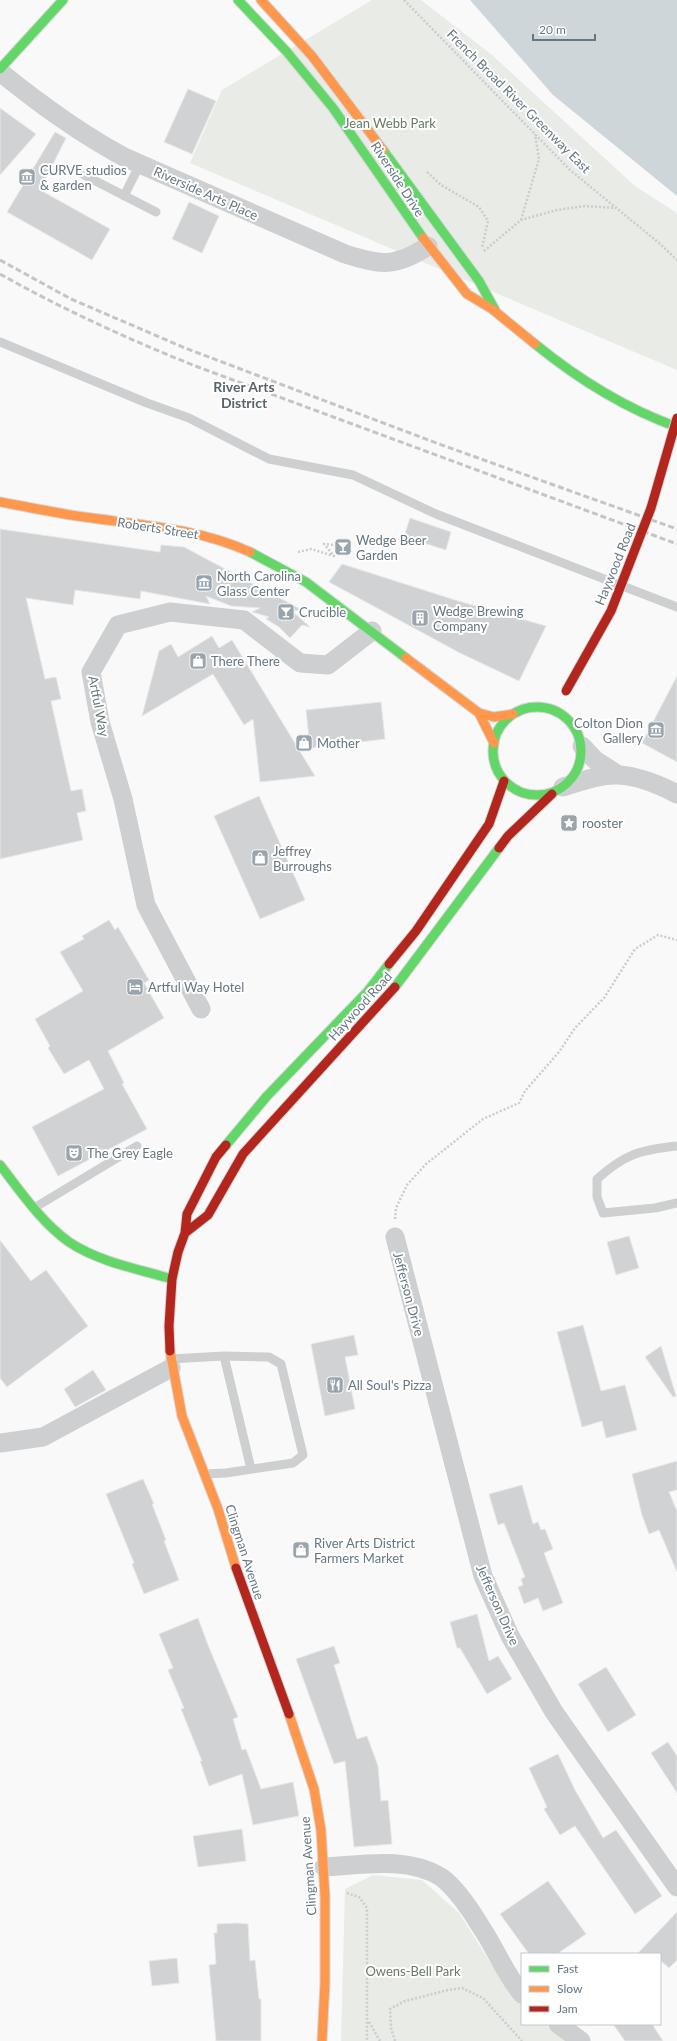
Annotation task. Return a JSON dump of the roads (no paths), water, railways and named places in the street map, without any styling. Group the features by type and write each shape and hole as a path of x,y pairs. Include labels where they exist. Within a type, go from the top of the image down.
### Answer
{"main road":[{"path":"0,71 63,0"},
{"name":"Riverside Drive","path":"238,0 275,37 307,75 360,146 411,224 467,294 495,310 519,332 583,380 621,404 659,421 677,427"},
{"name":"Riverside Drive","path":"260,0 312,56 347,100 467,267 479,281 495,310"},
{"name":"Haywood Road","path":"561,701 611,611 651,508 677,418"},
{"name":"Roberts Street","path":"0,502 84,517 168,527 233,544 264,558 306,582 479,713 494,717 513,714"},
{"path":"561,701 566,717 574,725 582,746 582,758 578,770 572,780 558,791 539,796 526,795 514,789 504,781 496,770 493,757 494,743 500,727 513,714 534,707 561,701"},
{"name":"Roberts Street","path":"479,713 494,743"},
{"name":"Haywood Road","path":"172,1279 178,1252 185,1233 187,1214 216,1157 267,1096 368,991 416,931 489,824 504,781"},
{"name":"Haywood Road","path":"185,1233 208,1215 243,1154 399,982 508,836 558,791"},
{"path":"368,991 381,1002"},
{"path":"0,1165 34,1208 52,1228 69,1242 83,1250 172,1279"},
{"name":"Clingman Avenue","path":"172,1279 169,1326 171,1364 182,1416 218,1509 241,1586 280,1686 314,1789 321,1830 324,1867 325,1974 322,2041"}],"street":[{"name":"Riverside Arts Place","path":"0,71 41,105 99,144 140,164 351,256 370,261 392,263 411,257 428,246"},
{"name":"Artful Way","path":"201,1009 146,905 123,799 100,722 91,672 118,625 170,612 244,620 300,663 328,665 372,631"},
{"path":"582,746 595,760 617,774 636,778 677,794"},
{"path":"558,791 588,779 617,774"},
{"name":"Jefferson Drive","path":"395,1237 483,1576 510,1636 554,1712 677,1887"},
{"path":"0,1443 43,1437 171,1364"},
{"path":"324,1867 399,1863 441,1877 454,1889 481,1926 511,1982 521,1993"},
{"path":"559,2025 581,2041"}],"lane":[{"path":"124,196 140,164"},
{"path":"84,175 156,212"},
{"path":"0,342 147,403 189,418 270,459 353,475 436,514 677,608"},
{"path":"34,1208 137,1146"},
{"path":"677,1146 646,1149 616,1162 597,1179 597,1197 604,1213 655,1208 677,1203"},
{"path":"171,1364 224,1356 269,1357 281,1364 303,1455 293,1463 205,1474"},
{"path":"224,1356 251,1469"}],"railway":[{"path":"0,260 71,299 185,348 439,444 677,529"},
{"path":"0,274 48,300 98,324 198,367 677,544"}],"place":[{"name":"CURVE studios & garden","path":"27,177"},
{"name":"Wedge Beer Garden","path":"343,547"},
{"name":"North Carolina Glass Center","path":"204,583"},
{"name":"Crucible","path":"286,612"},
{"name":"Wedge Brewing Company","path":"420,618"},
{"name":"There There","path":"198,661"},
{"name":"Colton Dion Gallery","path":"656,730"},
{"name":"Mother","path":"304,743"},
{"name":"rooster","path":"569,823"},
{"name":"Jeffrey Burroughs","path":"260,858"},
{"name":"Artful Way Hotel","path":"135,987"},
{"name":"The Grey Eagle","path":"74,1153"},
{"name":"All Soul's Pizza","path":"335,1385"},
{"name":"River Arts District Farmers Market","path":"301,1550"}],"district":[{"name":"River Arts District","path":"244,396"}],"park label":[{"name":"Jean Webb Park","path":"390,123"},
{"name":"Owens-Bell Park","path":"413,1971"}]}
